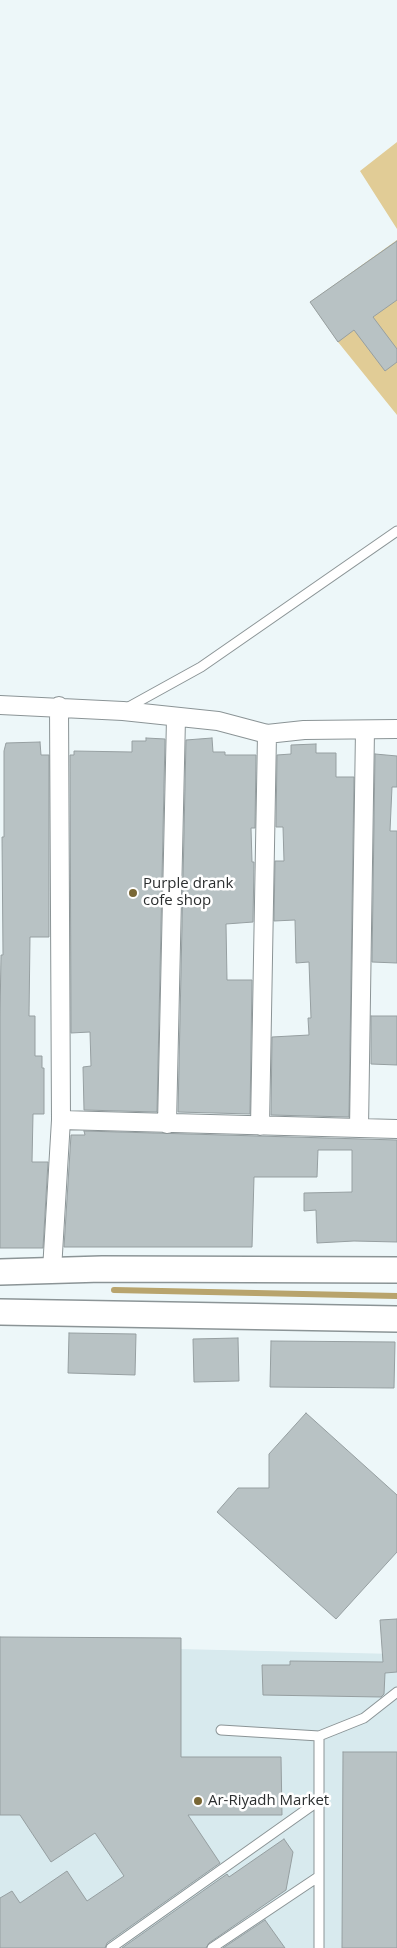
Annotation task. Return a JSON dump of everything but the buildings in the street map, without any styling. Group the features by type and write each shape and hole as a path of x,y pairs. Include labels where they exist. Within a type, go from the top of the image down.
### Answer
{"main road":[{"path":"0,1272 52,1270 397,1270"},
{"path":"0,1312 397,1319"}],"street":[{"path":"0,705 59,706 218,721 267,734 304,730 397,729"},
{"path":"52,1270 61,1120 59,706"},
{"path":"167,1124 176,718"},
{"path":"359,1128 365,730"},
{"path":"260,1126 267,734"},
{"path":"61,1120 397,1129"}],"lane":[{"path":"123,711 201,667 397,531"},
{"path":"221,1730 319,1736 364,1718 397,1692"},
{"path":"319,1736 319,1948"},
{"path":"111,1948 318,1802"},
{"path":"212,1948 318,1877"}],"shaded area":[{"path":"397,142 397,229 360,171"},
{"path":"397,240 397,415 338,342 310,302"},
{"name":"Ar-Riyadh Market","path":"0,1645 397,1654 397,1948 0,1948"}],"waterway":[{"path":"114,1290 397,1296"}],"place":[{"name":"Purple drank cofe shop","path":"133,893"},
{"name":"Ar-Riyadh Market","path":"198,1801"}]}
